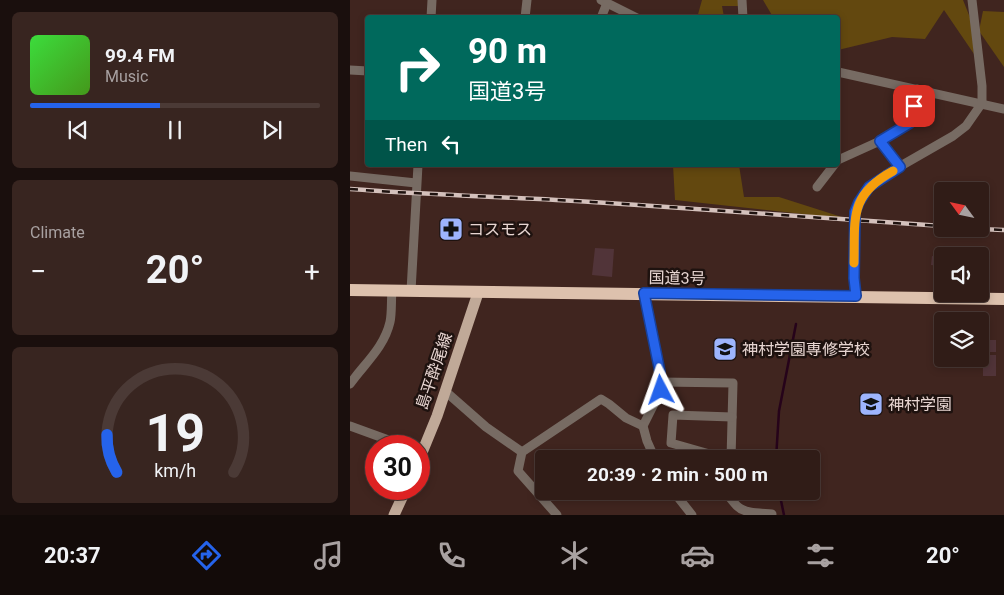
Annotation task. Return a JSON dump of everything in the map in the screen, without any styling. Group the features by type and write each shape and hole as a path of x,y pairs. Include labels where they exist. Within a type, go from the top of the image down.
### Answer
{"highway":[{"name":"国道3号","path":"350,290 1004,299"}],"main road":[{"name":"島平酔尾線","path":"428,435 445,391 478,293"},
{"path":"394,515 401,500"}],"street":[{"path":"431,15 432,0"},
{"path":"526,15 527,0"},
{"path":"742,0 743,15"},
{"path":"856,296 854,278 855,212 859,202 869,187 966,126 982,103 982,86 972,0"},
{"path":"602,15 604,1 631,15"},
{"path":"350,70 365,71"},
{"path":"840,72 1004,109"},
{"path":"840,159 880,141 910,123 917,89"},
{"path":"880,141 900,167"},
{"path":"411,291 418,167"},
{"path":"817,187 832,167"},
{"path":"350,176 416,183"},
{"path":"350,384 361,368 372,358 385,337 391,320 392,291"},
{"path":"644,293 660,372 661,390 643,426 650,450"},
{"path":"660,382 733,383 730,450"},
{"path":"445,391 486,427 522,452"},
{"path":"557,515 518,471 522,452 601,399 626,418 643,426"},
{"path":"696,450 671,443 673,415 732,417"},
{"path":"350,426 375,435"},
{"path":"680,500 692,515"},
{"path":"733,500 739,508 750,514 772,514"}],"shaded area":[{"path":"702,0 740,0 741,6 722,6 724,15 698,15"},
{"path":"763,0 963,0 971,20 974,54 944,10 925,39 892,37 840,50 840,15 772,15"},
{"path":"983,11 1004,12 1004,67 979,31"},
{"path":"673,167 739,167 744,197 779,197 848,219 675,200"}],"building":[{"path":"595,248 614,249 612,277 592,275"},
{"path":"932,256 934,256 934,265 931,265"},
{"path":"989,340 996,340 996,352 989,352"},
{"path":"989,355 996,355 996,376 983,376 983,367 989,367"}],"waterway":[{"path":"777,450 779,411 796,324"},
{"path":"781,500 784,515"}],"railway":[{"path":"350,189 592,202 934,225"},
{"path":"989,229 1004,230"}],"slow traffic":[{"path":"854,263 854,220 859,202 869,187 893,171"}],"place":[{"name":"コスモス","path":"451,229"},
{"name":"神村学園専修学校","path":"725,349"},
{"name":"神村学園","path":"871,404"}],"route":[{"path":"661,390 660,372 644,293 856,296 854,278 855,212 869,187 900,167 880,141 910,123 914,106"}]}
